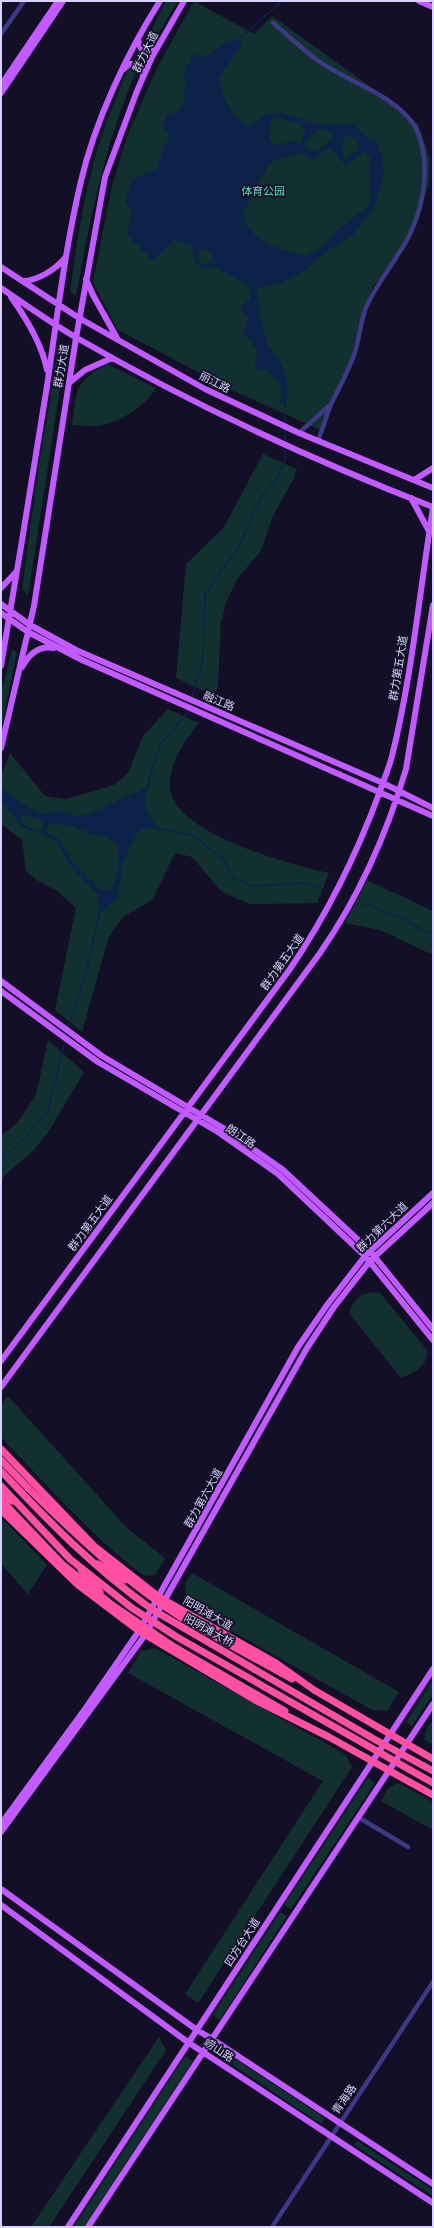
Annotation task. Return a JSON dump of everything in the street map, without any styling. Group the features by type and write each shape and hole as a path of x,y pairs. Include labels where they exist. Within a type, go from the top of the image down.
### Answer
{"highway":[{"name":"阳明滩大道","path":"1,1449 94,1546 162,1598 276,1663 314,1690 433,1759"},
{"path":"1,1460 90,1548 132,1584"},
{"path":"8,1466 26,1497"},
{"name":"阳明滩大桥","path":"1,1471 85,1557 123,1588 168,1620 274,1679 374,1739 433,1771"},
{"name":"阳明滩大桥","path":"1,1486 75,1564 166,1631 433,1782"},
{"path":"1,1492 19,1506"},
{"path":"1,1500 62,1564 112,1605 159,1638 329,1737 433,1795"},
{"path":"1,1510 78,1585 142,1633 255,1700 329,1737"},
{"path":"85,1557 132,1584 185,1620 314,1690"},
{"path":"75,1564 112,1605"}],"main road":[{"path":"1,85 58,1"},
{"path":"1,92 63,1"},
{"name":"群力大道","path":"1,666 67,256 81,181 88,155 123,70 138,39 160,1"},
{"name":"群力大道","path":"1,748 30,625 79,318 105,177 156,49 184,1"},
{"path":"419,1 433,7"},
{"path":"138,39 140,46 145,52 150,53 156,49"},
{"path":"123,70 129,64 134,64 142,70 144,76"},
{"path":"22,281 41,276 62,262 67,256"},
{"name":"丽江路","path":"1,267 79,318 205,389 299,433 433,488"},
{"path":"86,278 105,318 118,340"},
{"path":"1,288 76,338 200,405 292,449 433,507"},
{"path":"7,292 23,314 40,347 48,376"},
{"path":"69,383 90,367 112,358"},
{"path":"414,480 433,468"},
{"path":"411,498 429,531"},
{"name":"群力第五大道","path":"1,1360 290,969 317,929 329,907 368,824 392,758 400,722 433,507"},
{"path":"1,588 17,569"},
{"name":"融江路","path":"1,604 30,625 87,655 383,783 433,808"},
{"path":"1,1387 320,953 358,889 399,791 413,734 433,605"},
{"name":"融江路","path":"1,613 28,632 61,650 380,791 433,816"},
{"path":"19,674 27,660 37,649 45,647 61,650"},
{"name":"朗江路","path":"1,982 118,1066 201,1114 282,1169 375,1256 433,1329"},
{"name":"朗江路","path":"1,991 113,1071 247,1152 288,1183 370,1261 433,1340"},
{"name":"群力第六大道","path":"162,1598 298,1347 327,1305 365,1256 400,1221 433,1193"},
{"name":"群力第六大道","path":"1,1832 142,1633 307,1348 334,1307 370,1261 433,1203"},
{"name":"群力第六大道","path":"1,1824 142,1633"},
{"name":"四方台大道","path":"68,2227 433,1669"},
{"path":"88,2227 433,1704"},
{"name":"崂山路","path":"1,1889 197,2030 433,2184"},
{"name":"崂山路","path":"1,1905 189,2043 433,2203"}],"street":[{"path":"1,34 24,1"},
{"path":"273,23 318,60 375,92 399,109 415,126 423,142 429,163 428,185 420,212 400,252 377,284 371,296 361,323 354,354 331,404 318,441"},
{"path":"299,433 331,404"},
{"path":"358,1817 408,1847"},
{"name":"青海路","path":"272,2227 433,1982"}],"green space":[{"path":"166,1 178,1 149,49 146,48 145,43"},
{"name":"体育公园","path":"194,1 254,34 272,16 400,108 418,124 430,158 429,184 417,219 399,256 374,285 363,309 351,358 323,431 236,392 118,330 93,282 111,190 127,136 157,68"},
{"path":"139,50 147,55 142,65 134,61"},
{"path":"131,66 137,70 107,153 93,210 76,296 70,292 86,192 107,120"},
{"path":"59,347 66,350 28,596 22,589 38,472"},
{"path":"107,364 156,388 138,408 115,421 97,426 72,425 79,388 88,376"},
{"path":"263,454 297,469 294,478 272,518 261,551 237,579 227,600 221,622 218,687 214,696 176,678 186,564 224,527"},
{"path":"12,649 17,653 1,728 1,693"},
{"path":"168,709 199,723 174,762 170,780 170,789 177,805 192,820 213,833 238,845 289,863 329,873 317,903 249,904 221,891 192,857 175,853 152,900 123,917 109,936 82,1032 55,1010 76,908 57,891 35,879 26,871 22,840 1,824 1,776 10,753 45,796 66,799 114,785 128,773 143,736"},
{"path":"367,880 433,911 433,955 380,930 345,923"},
{"path":"48,1040 84,1072 49,1131 32,1152 6,1174 1,1181 1,1136 17,1123 36,1095"},
{"path":"372,1292 380,1293 427,1350 427,1356 423,1365 416,1371 401,1378 349,1313 352,1305 360,1296"},
{"path":"8,1396 127,1528 165,1558 155,1575 144,1576 106,1544 70,1510 1,1437 1,1404"},
{"path":"1,1517 47,1565 28,1594 1,1564"},
{"path":"192,1573 399,1692 387,1711 372,1710 187,1606 185,1583"},
{"path":"155,1648 345,1754 352,1767 198,2003 185,1994 323,1781 128,1673 141,1651"},
{"path":"433,1680 433,1694 412,1726 406,1722"},
{"path":"433,1721 433,1745 424,1740 427,1727"},
{"path":"368,1778 375,1783 291,1909 284,1905"},
{"path":"398,1783 433,1802 433,1830 381,1801 388,1789"},
{"path":"280,1912 287,1916 220,2020 213,2015"},
{"path":"159,2037 166,2050 49,2227 31,2227"},
{"path":"185,2056 193,2061 84,2227 74,2227"},
{"path":"231,2056 325,2118 321,2124 227,2061"},
{"path":"357,2141 433,2190 433,2196 354,2145"}],"water":[{"path":"239,39 242,44 219,78 222,92 228,106 237,118 249,125 267,114 281,113 317,124 356,124 359,131 376,141 384,161 380,161 382,168 384,168 381,186 375,204 370,215 368,215 353,235 324,253 305,271 279,284 258,288 259,309 263,330 269,345 280,361 286,379 287,398 285,404 280,403 281,387 276,378 266,370 255,368 257,350 243,331 249,317 240,308 250,299 250,286 214,266 204,269 196,264 193,252 194,246 174,240 153,261 127,235 132,212 125,202 133,179 156,169 169,136 163,127 167,115 179,111 186,98 183,91 187,84 183,77 192,55 206,56 227,41","holes":["274,117 299,123 306,132 300,142 291,141 275,146 270,139 270,123","323,129 333,132 331,141 316,151 307,149 304,142 316,131","346,135 356,139 359,148 346,160 342,150 342,145","330,147 346,166 364,151 371,159 369,176 371,197 366,208 337,230 319,249 304,256 275,246 258,238 247,223 243,213 270,162 298,153 314,159","204,249 209,250 212,254 212,260 206,265 200,263 197,259 199,252"]},
{"path":"149,786 145,804 147,812 158,828 142,829 136,834 122,864 117,899 99,914 98,894 73,869 57,843 45,835 22,827 10,811 1,803 4,789 27,807 44,814 62,811 75,816 89,814","holes":["23,814 41,820 44,825 41,832 24,825 20,819","49,824 70,825 93,835 107,836 117,844 117,874 111,891 101,890 75,865 59,839 47,832"]}],"waterway":[{"path":"238,40 282,1"},
{"path":"285,403 285,423"},
{"path":"285,429 285,443"},
{"path":"192,698 203,658 205,594 238,548 261,497 276,480 285,460 285,447"},
{"path":"147,787 161,743 185,716 188,709"},
{"path":"157,828 192,835 224,860 235,879 252,886 305,883 321,888"},
{"path":"362,903 405,919 427,933 433,934"},
{"path":"68,1028 86,973 99,914"},
{"path":"1,1161 31,1131 48,1110 65,1041"}]}
